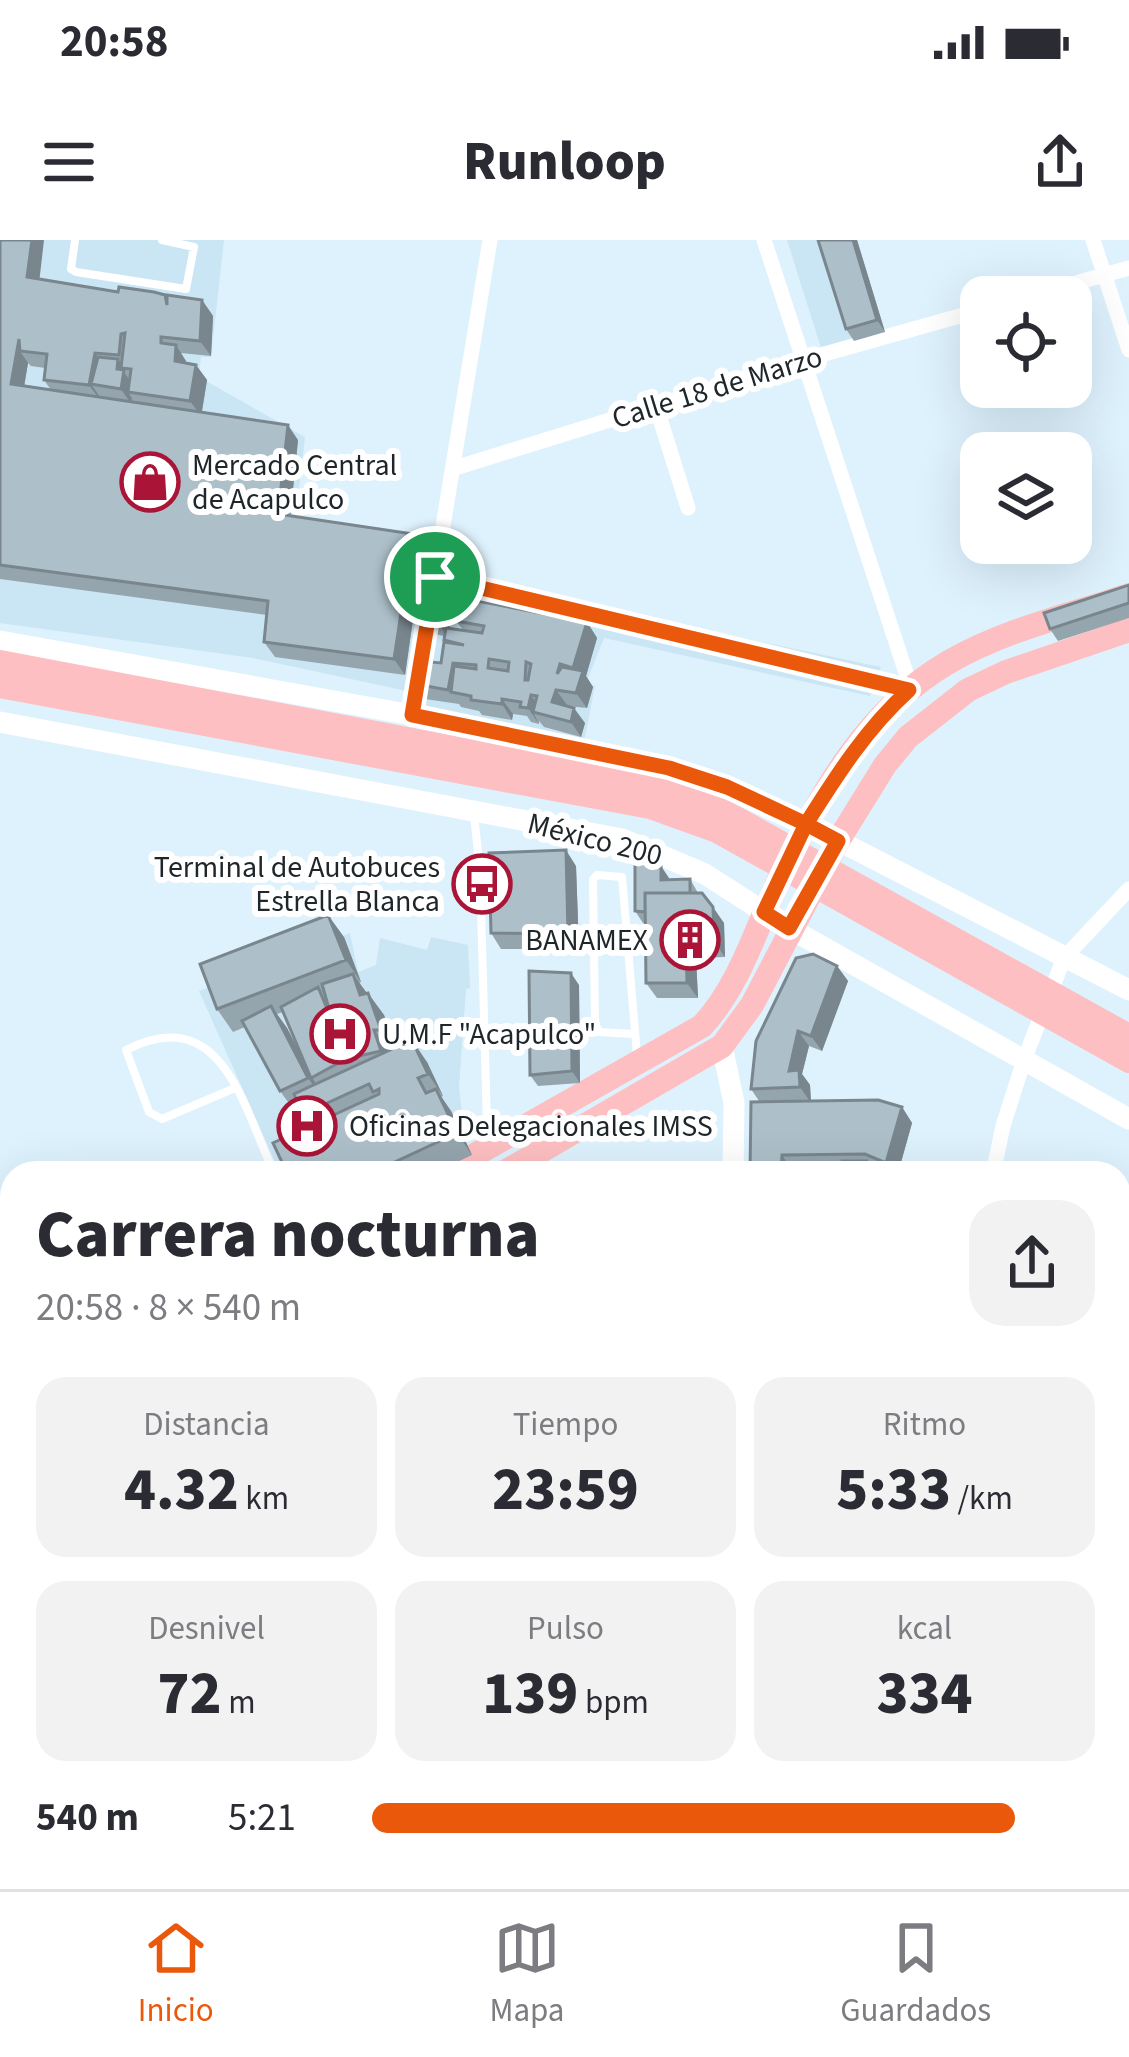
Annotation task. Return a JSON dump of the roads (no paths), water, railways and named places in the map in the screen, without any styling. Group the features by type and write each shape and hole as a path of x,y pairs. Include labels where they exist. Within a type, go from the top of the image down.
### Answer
{"main road":[{"path":"467,1161 701,1026 718,1008 806,824 854,748 910,689 989,643 1129,595"},
{"path":"524,1161 722,1046 752,1005 838,841 908,737 952,702 1006,672 1129,629"},
{"name":"México 200","path":"0,662 728,813 1129,1036"},
{"name":"México 200","path":"0,686 653,797 1129,1060"}],"street":[{"path":"412,715 488,240"},
{"path":"764,240 910,689"},
{"path":"1093,240 1129,350"},
{"path":"1092,279 1129,268"},
{"name":"Calle 18 de Marzo","path":"455,469 960,316"},
{"path":"656,406 688,508"},
{"path":"435,577 910,689"},
{"path":"0,641 412,715 669,768 727,787 806,824 1129,990"},
{"name":"México 200","path":"0,722 622,839 705,874 789,928 1129,1119"},
{"path":"996,1161 1024,1060 1064,958 1129,889"},
{"path":"722,1046 734,1102 733,1161"}],"lane":[{"path":"75,240 71,268 76,272 186,289 194,248 162,240"},
{"path":"473,811 481,872 487,1126 494,1148"},
{"path":"633,1034 607,1035 595,1024 592,879 597,875 622,877 639,1063"},
{"path":"235,1088 163,1119 155,1118 126,1050 161,1036 199,1041 223,1062 235,1088 268,1161"}],"place":[{"name":"Mercado Central de Acapulco","path":"150,482"},
{"name":"Terminal de Autobuces Estrella Blanca","path":"482,884"},
{"name":"BANAMEX","path":"690,940"},
{"name":"U.M.F \"Acapulco\"","path":"340,1034"},
{"name":"Oficinas Delegacionales IMSS","path":"307,1126"}]}
